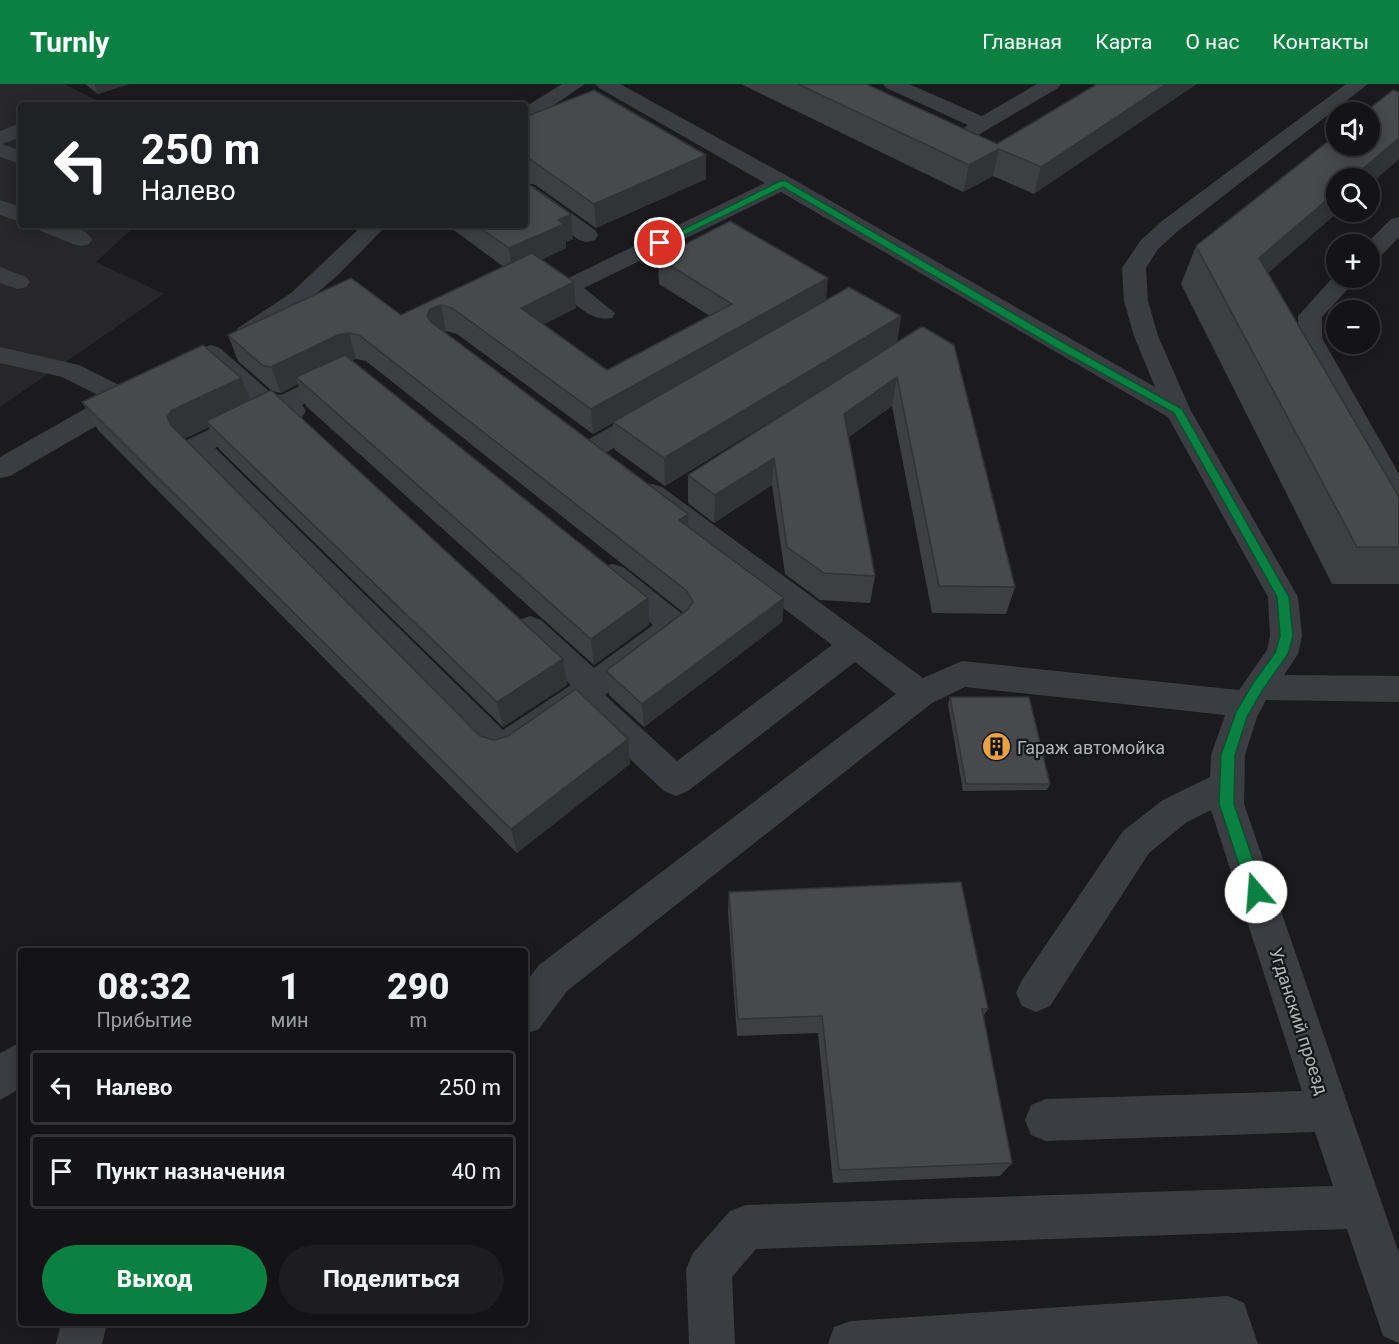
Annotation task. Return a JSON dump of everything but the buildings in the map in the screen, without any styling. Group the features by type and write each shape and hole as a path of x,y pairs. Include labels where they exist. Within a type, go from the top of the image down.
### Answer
{"street":[{"path":"528,114 575,84"},
{"path":"606,84 783,183 1060,345 1178,411"},
{"path":"893,84 983,124"},
{"path":"961,137 1051,84"},
{"name":"Угданский проезд","path":"1344,93 1170,226 1149,245 1134,268 1136,301 1146,336 1178,411 1283,597 1286,636 1282,654 1241,716 1228,755 1227,804 1399,1320"},
{"path":"0,139 18,121"},
{"path":"0,150 18,157"},
{"path":"603,313 568,287 783,183"},
{"path":"528,193 587,235"},
{"path":"0,207 18,214"},
{"path":"1380,244 1399,224"},
{"path":"54,228 81,239"},
{"path":"311,428 285,404 263,400 201,358 267,323 310,289 373,228"},
{"path":"1337,288 1310,316 1310,338 1399,499"},
{"path":"0,355 70,371 124,398"},
{"path":"374,384 356,369 197,446 501,749 587,690 675,625 593,559"},
{"path":"0,469 153,383"},
{"path":"672,403 583,442 623,472 674,496 855,645 920,693"},
{"path":"513,613 676,781 855,645"},
{"path":"528,1012 553,978 920,693 962,674 1253,695 1399,689"},
{"path":"1036,993 1136,842 1175,811 1227,785"},
{"path":"1046,1120 1329,1111"},
{"path":"712,1344 709,1269 746,1227 1361,1207"},
{"path":"874,1343 1081,1337 1228,1319 1235,1344"},
{"path":"79,1344 83,1326"}],"shaded area":[{"path":"0,84 64,84 100,102 18,102 18,228 133,228 96,262 164,294 0,407"}],"place":[{"name":"Гараж автомойка","path":"996,747"}],"route":[{"path":"660,243 783,183 1060,345 1178,411 1283,597 1286,636 1282,654 1257,687 1241,716 1228,755 1227,804 1256,892"}]}
